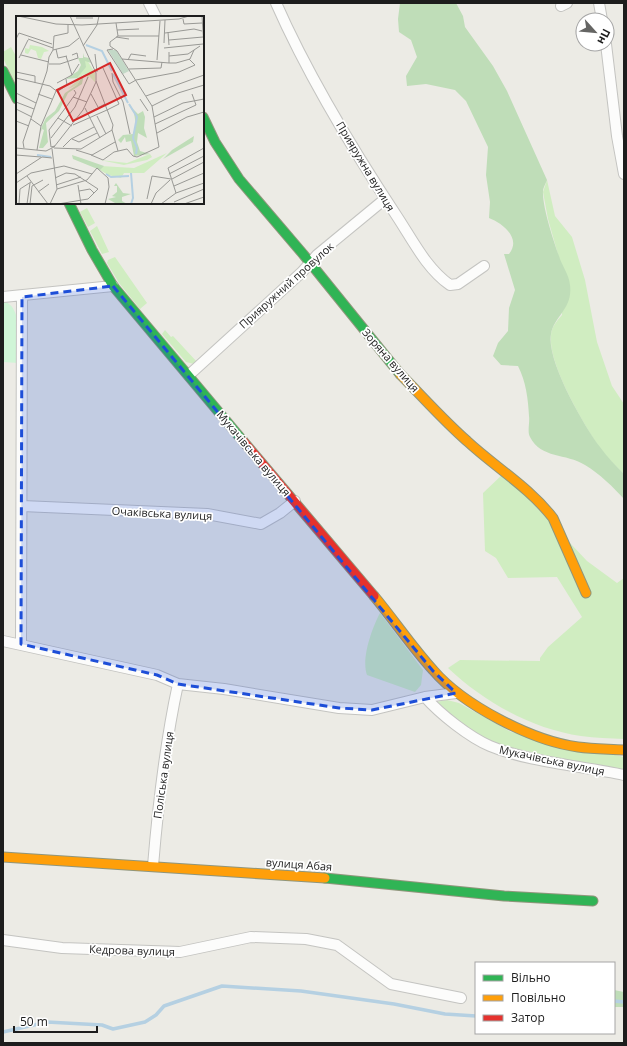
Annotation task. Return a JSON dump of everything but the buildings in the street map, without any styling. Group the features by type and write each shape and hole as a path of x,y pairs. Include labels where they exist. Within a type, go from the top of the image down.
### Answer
{"street":[{"path":"149,3 156,16"},
{"name":"Прияружна вулиця","path":"276,3 318,86 385,198 430,266 450,285 458,284 484,266"},
{"path":"607,52 617,136 624,174"},
{"path":"3,71 16,97"},
{"name":"Зоряна вулиця","path":"204,119 215,142 239,179 399,372 467,441 517,481 546,509 553,518 586,593"},
{"name":"Прияружний провулок","path":"189,376 317,255 385,198"},
{"name":"Мукачівська вулиця","path":"69,204 92,250 113,286 378,600 433,671 456,693 513,726 544,739 578,747 624,750"},
{"path":"3,298 22,297 38,293 90,290 113,286"},
{"path":"21,644 22,297"},
{"name":"Очаківська вулиця","path":"22,506 207,514 261,524 280,513 294,501"},
{"path":"3,642 21,644 157,675 178,684 339,708 372,710 425,697 456,693"},
{"name":"Поліська вулиця","path":"153,866 157,815 172,708 178,684"},
{"name":"Мукачівська вулиця","path":"425,697 436,711 489,746 533,758 624,775"},
{"name":"вулиця Абая","path":"3,857 306,876 504,896 593,901"},
{"name":"Кедрова вулиця","path":"3,940 62,948 180,952 251,937 306,940 337,945 391,984 461,998"}],"highlighted area":[{"path":"113,286 433,671 456,693 372,710 339,708 178,684 157,675 21,644 22,297"}],"green space":[{"path":"400,3 456,3 463,16 465,27 493,66 507,91 547,180 543,191 546,214 560,260 567,274 570,285 569,300 551,334 551,345 554,360 560,376 585,424 603,451 624,474 624,499 596,472 585,465 578,461 554,455 541,449 535,444 529,435 527,396 525,384 518,366 501,365 493,356 498,343 508,331 509,308 515,290 504,254 509,254 512,248 512,237 504,227 489,218 490,202 486,175 488,147 466,101 455,90 426,84 407,86 406,76 417,57 411,40 399,32 398,19"},
{"path":"11,47 16,56 16,85 3,58 3,52"},
{"path":"547,180 555,216 572,237 585,280 597,342 612,386 624,404 624,474 599,447 592,436 568,393 555,362 551,333 555,324 562,315 559,258 548,219 543,192"},
{"path":"87,208 95,223 88,227 80,212"},
{"path":"97,226 109,252 102,254 90,231"},
{"path":"115,257 147,303 140,309 119,283 107,263 108,260"},
{"path":"3,301 10,304 17,318 19,337 18,363 3,362"},
{"path":"165,330 171,337 173,336 197,362 194,364 186,362 162,334"},
{"path":"504,473 587,561 617,583 624,578 624,739 581,736 545,727 527,720 493,703 448,668 460,660 540,661 540,658 548,647 582,617 557,577 508,578 496,558 485,551 483,493"},
{"path":"380,613 423,670 421,685 415,692 367,675 365,661 366,652"},
{"path":"447,700 459,703 511,732 624,757 624,772 508,747 487,739 469,729 436,702"},
{"path":"615,990 624,992 624,1007 615,1007"}],"waterway":[{"path":"3,1032 47,1022 102,1025 113,1029 145,1022 156,1015 164,1006 222,986 301,991 394,1004 445,1014 475,1016"},
{"path":"615,1001 624,1002"}],"traffic: fast":[{"path":"3,71 16,97"},
{"path":"204,119 215,142 239,179 303,254 400,374"},
{"path":"69,204 92,250 113,286 243,441"},
{"path":"325,878 504,896 593,901"}],"traffic: slow":[{"path":"400,374 458,433 523,487 544,507 553,518 586,593"},
{"path":"374,596 433,670 462,696 480,708 520,729 560,743 584,748 624,750"},
{"path":"3,857 325,878"}],"traffic: jam":[{"path":"243,441 374,596"}]}
